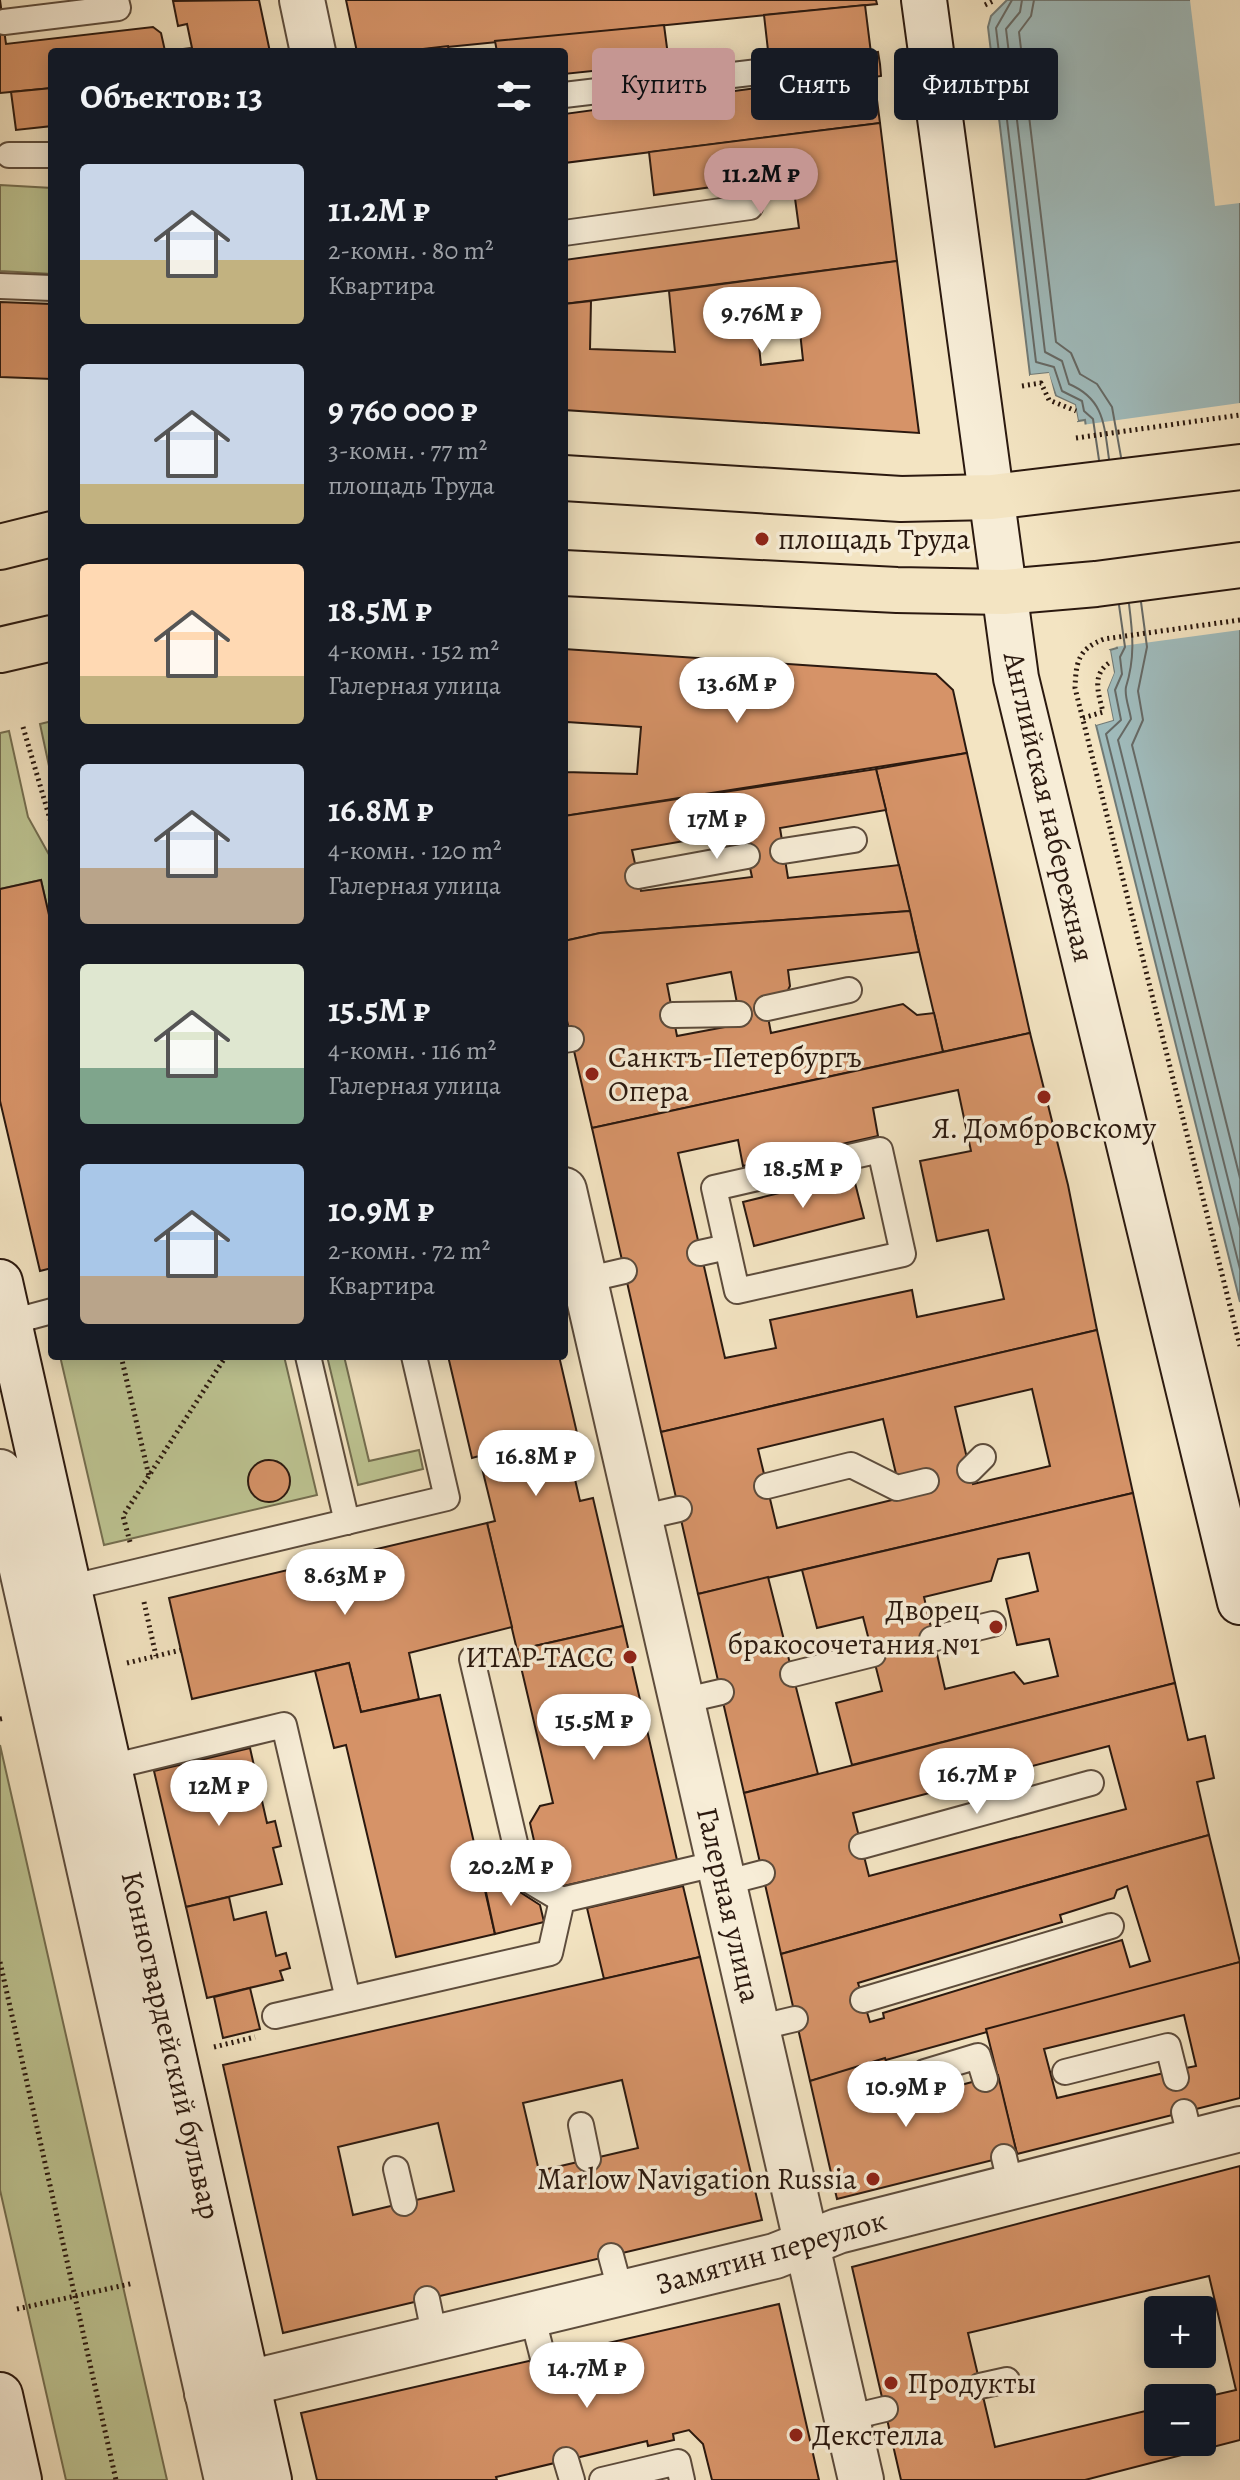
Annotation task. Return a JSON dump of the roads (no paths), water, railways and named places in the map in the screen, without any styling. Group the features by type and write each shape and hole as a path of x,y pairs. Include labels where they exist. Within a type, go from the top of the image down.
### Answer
{"main road":[{"path":"568,478 901,499 992,497 1240,467"},
{"path":"0,547 48,535"},
{"path":"568,573 897,590 1004,592 1096,584 1240,565"},
{"path":"0,650 48,639"}],"street":[{"path":"302,0 312,48"},
{"name":"Английская набережная","path":"924,0 1016,678 1240,1602"},
{"name":"Галерная улица","path":"568,1198 605,1275 701,1696 735,1873 776,2023 807,2244 866,2414 861,2480"},
{"name":"Конногвардейский бульвар","path":"3,1310 68,1588 89,1773"},
{"name":"Конногвардейский бульвар","path":"0,1472 89,1773 227,2388 269,2480"},
{"name":"Замятин переулок","path":"227,2388 431,2319 532,2315 616,2274 775,2256 1007,2172 1188,2126 1240,2129"},
{"name":"Конногвардейский бульвар","path":"227,2388 227,2480"},
{"path":"0,2395 19,2480"}],"lane":[{"path":"4,22 118,8 116,0"},
{"path":"568,95 751,73"},
{"path":"9,155 48,155"},
{"path":"568,232 750,207"},
{"path":"0,286 48,288"},
{"path":"783,851 854,840"},
{"path":"638,876 747,856"},
{"path":"767,1008 849,990"},
{"path":"673,1015 739,1014"},
{"path":"880,1150 903,1254 737,1291 727,1247 714,1188 880,1150"},
{"path":"700,1253 727,1247"},
{"path":"3,1310 48,1311"},
{"path":"309,1360 347,1522"},
{"path":"68,1588 447,1498 415,1360"},
{"path":"767,1486 851,1465 897,1488 926,1481"},
{"path":"932,1639 993,1624"},
{"path":"793,1674 873,1654"},
{"path":"472,1659 523,1877 562,1900 735,1873"},
{"path":"89,1773 284,1725 348,1999"},
{"path":"862,1846 1091,1783"},
{"path":"275,2016 550,1953 562,1900"},
{"path":"863,2000 1111,1926"},
{"path":"1065,2072 1168,2046 1176,2078"},
{"path":"925,2072 978,2056 985,2079"},
{"path":"581,2125 588,2159"},
{"path":"396,2169 404,2203"},
{"path":"532,2315 543,2358"},
{"path":"980,2386 1007,2380"},
{"path":"602,2480 678,2462 682,2480"}],"water":[{"path":"1007,0 1240,0 1240,1302 1096,725 1113,720 1107,690 1114,672 1110,650 1117,648 1085,420 1078,421 1075,405 1056,396 1048,373 1030,375 999,120 1058,120 1058,48 991,48 988,27 991,16"}],"place":[{"name":"площадь Труда","path":"762,539"},
{"name":"Санктъ-Петербургъ Опера","path":"592,1074"},
{"name":"Я. Домбровскому","path":"1044,1097"},
{"name":"Дворец бракосочетания №1","path":"996,1627"},
{"name":"ИТАР-ТАСС","path":"630,1657"},
{"name":"Marlow Navigation Russia","path":"873,2179"},
{"name":"Продукты","path":"891,2383"},
{"name":"Декстелла","path":"796,2435"}]}
